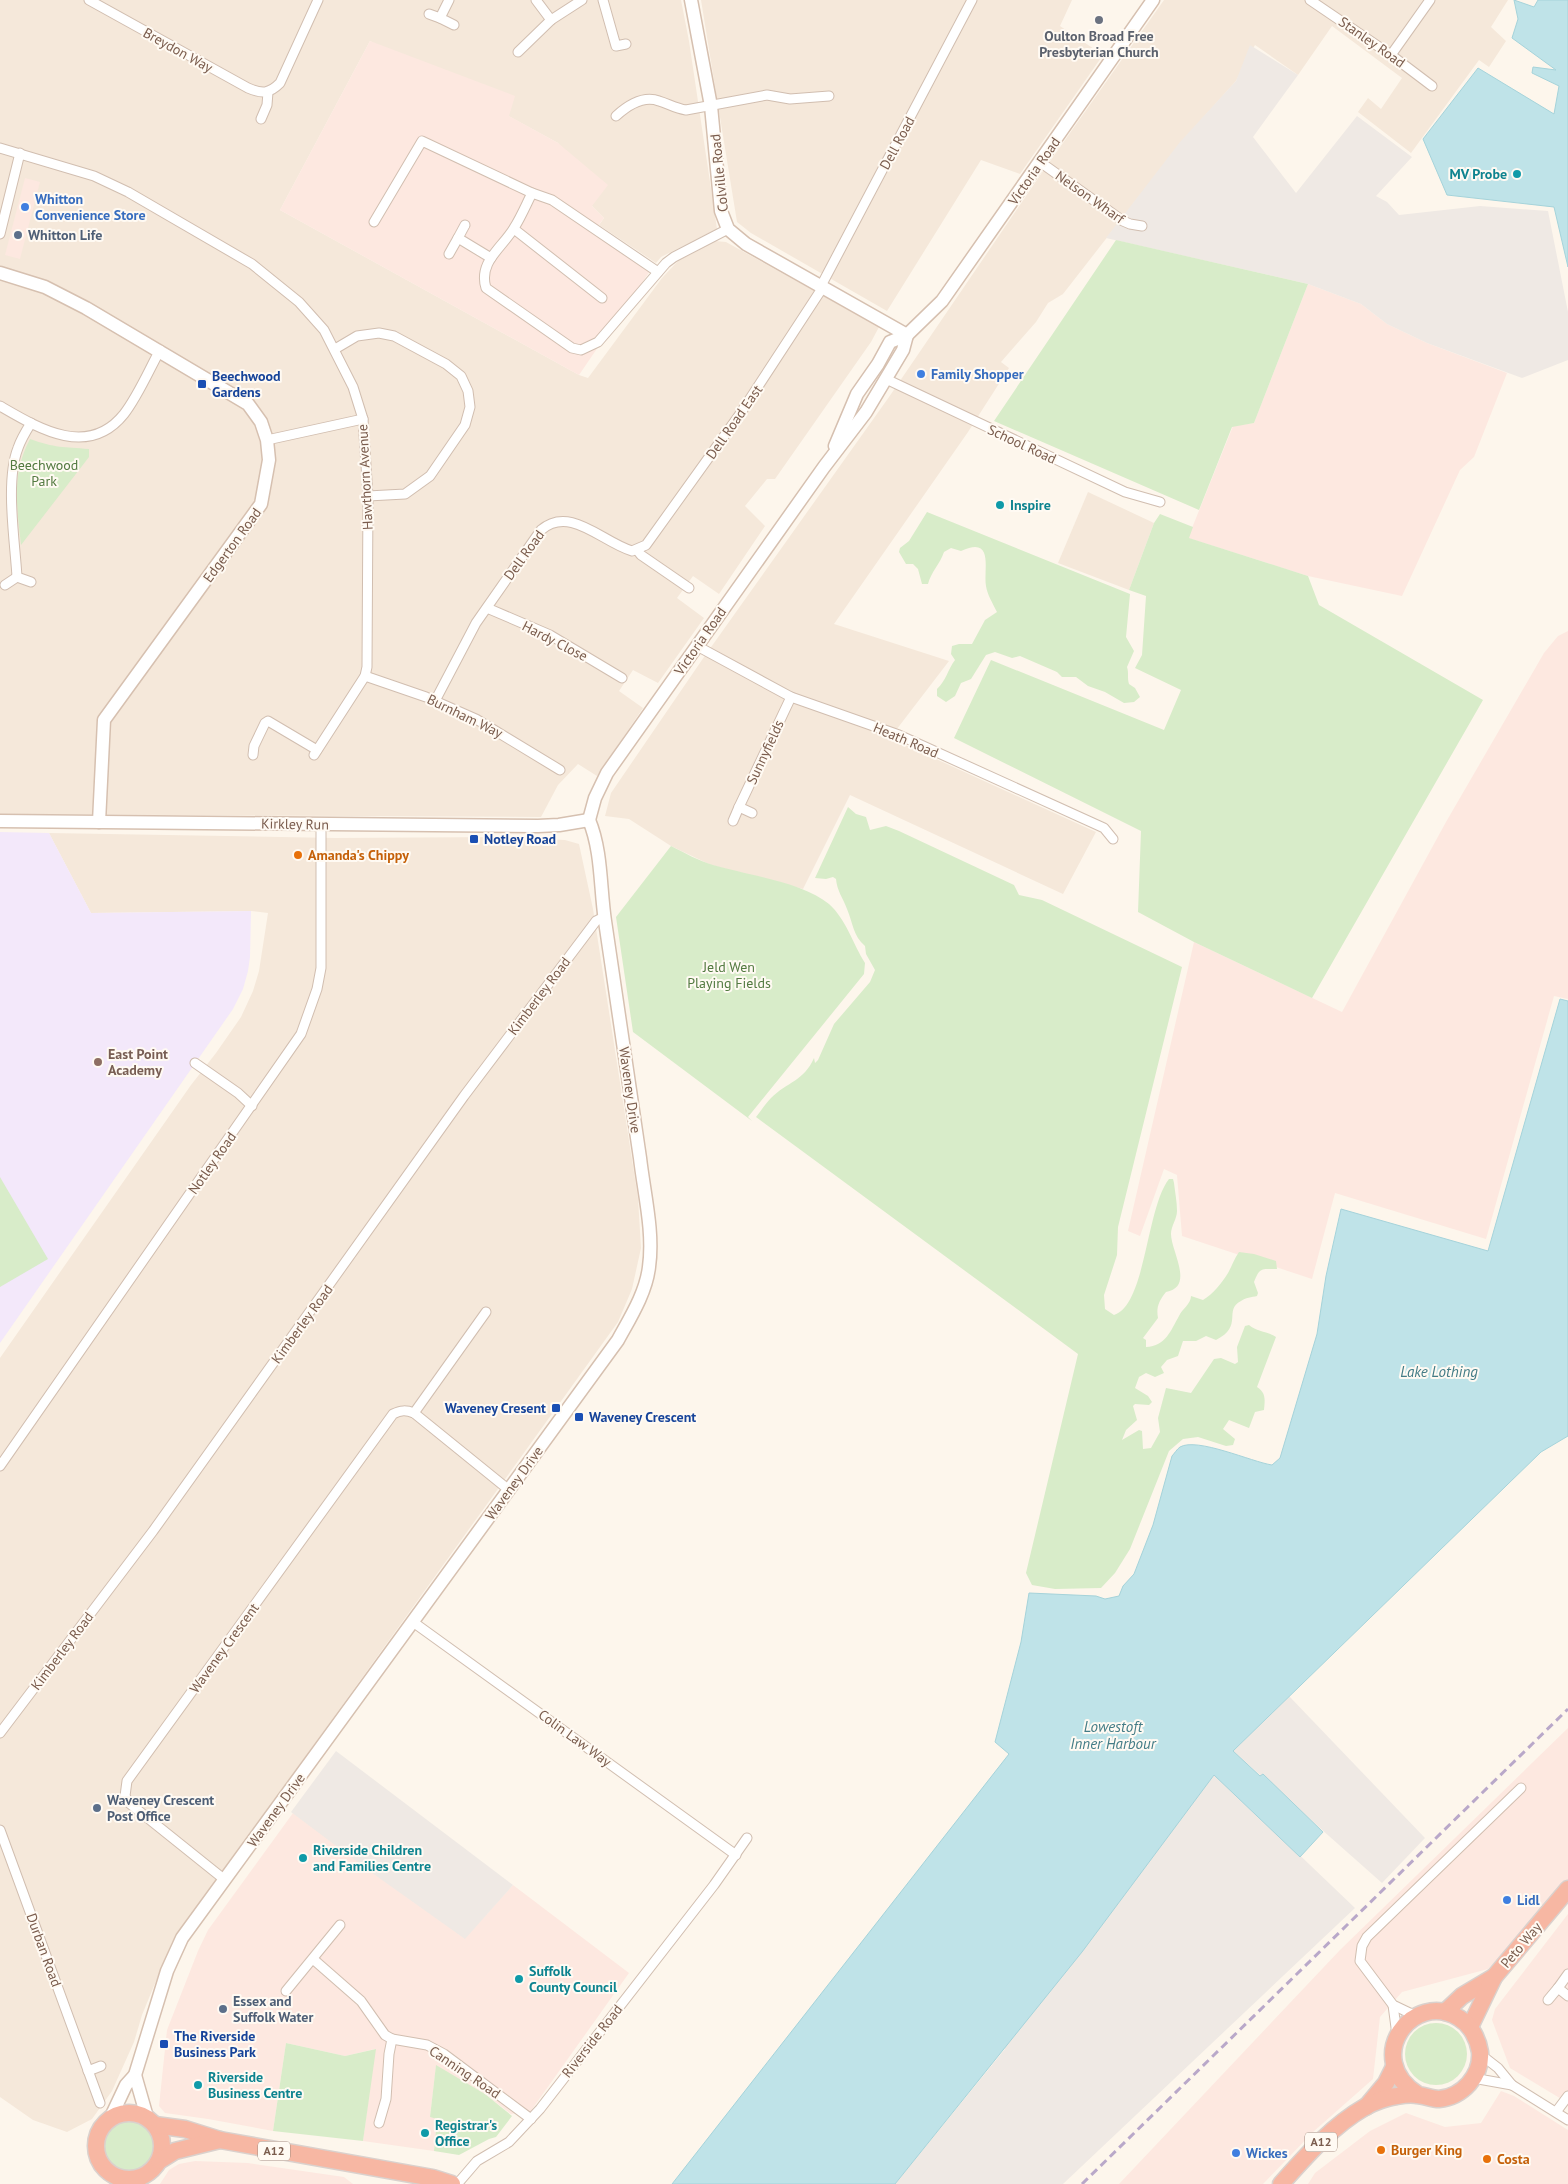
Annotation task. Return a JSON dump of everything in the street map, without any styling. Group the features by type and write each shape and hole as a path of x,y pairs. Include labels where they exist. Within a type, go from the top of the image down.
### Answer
{"highway":[{"name":"Peto Way","path":"1470,2027 1494,1977 1568,1889"},
{"name":"Peto Way","path":"1445,2012 1462,1996 1494,1977"},
{"path":"1430,2012 1445,2012 1458,2017 1470,2027 1477,2039 1480,2054 1473,2078 1460,2091 1450,2097 1438,2099 1417,2094 1407,2088 1399,2078 1394,2067 1393,2057 1397,2036 1405,2025 1416,2016 1430,2012"},
{"name":"A12","path":"1366,2107 1386,2083 1394,2067"},
{"name":"A12","path":"1281,2184 1306,2156 1339,2126 1366,2107 1396,2096 1417,2094"},
{"path":"128,2112 151,2121 162,2140 152,2172 129,2180 109,2177 96,2154 96,2141 101,2128 110,2119 128,2112"},
{"name":"A12","path":"151,2121 220,2140 456,2183"},
{"name":"A12","path":"152,2172 175,2152 220,2140"}],"main road":[{"name":"Colville Road","path":"691,0 711,106 722,211 728,228 746,244 907,335"},
{"name":"Victoria Road","path":"824,467 857,394 878,364 890,342 907,335 942,301 1153,0"},
{"name":"Edgerton Road","path":"0,273 45,287 160,350 248,404 261,422 268,440 269,460 261,504 104,720 99,822"},
{"name":"Victoria Road","path":"588,820 595,798 607,773 824,467 866,412 903,350 907,335"},
{"name":"Kirkley Run","path":"0,821 538,826 568,824 588,820"},
{"name":"Waveney Drive","path":"110,2119 126,2085 135,2075 176,1949 190,1925 225,1880 618,1340 645,1285 649,1268 649,1227 628,1065 604,917 597,852 594,832 588,820"},
{"path":"135,2075 151,2121"}],"street":[{"name":"Breydon Way","path":"89,0 248,88 262,94 268,92"},
{"path":"261,119 267,104 268,92 280,83 318,0"},
{"path":"440,18 449,0"},
{"path":"536,0 551,20"},
{"path":"518,52 551,20 582,0"},
{"path":"603,0 616,46"},
{"name":"Dell Road","path":"822,287 972,0"},
{"name":"Stanley Road","path":"1310,0 1391,55 1432,86"},
{"path":"1391,55 1430,0"},
{"path":"429,14 454,24"},
{"path":"616,116 627,106 645,99 657,100 674,108 686,110 768,95 790,99 829,96"},
{"path":"374,222 422,141 532,194 552,200 658,272"},
{"name":"Hawthorn Avenue","path":"0,148 94,176 128,192 252,264 299,302 324,330 353,387 363,419 368,496 367,666 365,676 316,753 268,721 265,723 254,746 253,755"},
{"path":"0,234 20,153"},
{"name":"Nelson Wharf","path":"1040,162 1123,221 1142,226"},
{"path":"532,194 514,229 485,268 484,279 486,288 572,348 581,350 598,342 674,256 728,228"},
{"path":"449,254 466,226"},
{"path":"514,229 602,298"},
{"path":"458,238 492,258"},
{"name":"Dell Road East","path":"637,550 646,545 740,414 822,287"},
{"path":"335,349 357,336 379,333 394,336 446,364 461,376 468,391 470,407 465,425 430,476 405,494 368,496"},
{"path":"0,406 51,433 72,437 91,436 111,427 124,414 160,350"},
{"name":"School Road","path":"886,379 1125,492 1160,502"},
{"path":"268,440 363,419"},
{"path":"17,576 12,479 17,449 31,424"},
{"name":"Dell Road","path":"435,701 476,623 541,530 552,522 559,520 575,523 628,550 637,550 641,555 689,588"},
{"path":"17,576 31,582"},
{"path":"4,584 17,576"},
{"name":"Hardy Close","path":"486,608 550,635 622,678"},
{"name":"Heath Road","path":"697,646 791,696 899,735 1104,828 1113,839"},
{"name":"Burnham Way","path":"365,676 435,701 489,726 560,770"},
{"name":"Sunnyfields","path":"733,821 791,696"},
{"path":"739,808 752,813"},
{"name":"Notley Road","path":"0,1466 301,1034 318,989 321,968 322,824"},
{"name":"Kimberley Road","path":"0,1733 158,1523 464,1096 596,921 604,917"},
{"path":"195,1063 238,1093 252,1106"},
{"path":"486,1312 414,1413 509,1490"},
{"name":"Waveney Crescent","path":"225,1880 129,1803 125,1796 127,1782 393,1414 408,1410 414,1413"},
{"name":"Colin Law Way","path":"413,1622 736,1855"},
{"path":"1416,2016 1393,2005 1360,1961 1362,1946 1367,1937 1521,1788"},
{"name":"Durban Road","path":"0,1830 100,2103"},
{"name":"Riverside Road","path":"456,2183 477,2161 509,2142 531,2119 664,1950 747,1838"},
{"path":"286,1992 340,1925"},
{"path":"313,1959 361,2001 385,2035 392,2039 386,2099 379,2123"},
{"path":"1548,2000 1568,1974"},
{"path":"1558,1988 1568,1996"},
{"path":"1393,2005 1397,2036"},
{"name":"Canning Road","path":"392,2039 427,2046 444,2054 531,2119"},
{"path":"1480,2054 1498,2068 1512,2085 1568,2120"},
{"path":"88,2071 101,2066"},
{"path":"1473,2078 1512,2085"},
{"path":"1556,2112 1568,2096"}],"shaded area":[{"path":"0,0 681,0 689,41 717,229 661,257 656,263 599,225 604,218 592,206 558,143 370,41 280,210 579,375 588,378 662,278 678,261 715,241 726,242 879,327 871,342 775,479 767,479 745,506 765,526 719,594 693,576 677,598 704,618 658,683 633,670 619,691 643,708 597,776 578,764 558,785 541,817 0,814"},
{"path":"701,0 1072,0 1060,26 1103,55 1020,174 981,160 887,311 751,233 737,222"},
{"path":"1164,0 1508,0 1491,27 1506,41 1489,67 1479,60 1411,153 1358,112 1368,98 1381,109 1402,78 1332,26 1298,75 1255,45 1236,81 1183,140 1063,294 1048,303 1036,322 1001,362 1009,368 968,432 834,624 949,661 890,738 1096,832 1063,894 850,795 803,889 711,865 671,846 629,819 605,816 611,793 704,657 889,397 1041,174"},
{"path":"370,41 515,96 509,116 558,143 608,185 592,206 604,218 593,232 650,271 579,375 280,210"},
{"path":"1250,45 1298,75 1253,137 1296,193 1357,116 1412,157 1376,196 1387,202 1399,215 1480,206 1548,211 1568,312 1568,360 1522,378 1427,343 1387,324 1361,304 1308,284 1106,238 1180,142 1236,81"},
{"path":"25,178 40,182 20,259 5,255"},
{"path":"1308,284 1361,304 1387,324 1427,343 1507,373 1474,457 1460,470 1402,596 1308,576 1188,538 1233,426 1254,423"},
{"path":"1088,492 1154,523 1129,590 1058,563"},
{"path":"1568,631 1568,999 1554,996 1486,1239 1335,1193 1312,1279 1182,1236 1177,1175 1164,1169 1140,1236 1128,1231 1194,942 1342,1012 1446,822 1544,653 1558,636"},
{"name":"East Point Academy","path":"0,832 49,833 91,913 251,911 248,971 243,989 233,1009 0,1343"},
{"path":"49,833 335,838 500,837 565,840 579,844 593,909 638,1198 641,1248 632,1289 618,1322 172,1942 142,2015 134,2042 112,2091 92,2119 67,2132 33,2120 0,2097 0,1358 191,1085 241,1017 253,991 259,971 268,913 251,911 91,913"},
{"path":"1289,1696 1425,1838 1382,1883 1233,1751"},
{"path":"1568,1728 1568,1881 1488,1969 1402,1992 1380,2017 1373,2079 1313,2132 1263,2184 1119,2184 1340,1950"},
{"path":"336,1751 513,1885 465,1939 291,1812"},
{"path":"1215,1774 1355,1908 1063,2184 895,2184 1005,2049 1004,2047"},
{"path":"293,1813 465,1938 513,1885 629,1973 530,2112 511,2114 485,2094 436,2066 430,2117 437,2118 434,2151 363,2141 375,2049 345,2056 286,2043 273,2131 165,2113 159,2106 167,2030 198,1951 208,1930"},
{"path":"1568,1914 1568,2103 1510,2068 1492,2020 1495,2009"},
{"path":"1501,2091 1514,2096 1568,2130 1568,2184 1308,2184 1315,2173 1370,2131 1406,2113 1445,2127 1481,2123"},
{"path":"195,2161 248,2163 344,2177 353,2184 160,2184 169,2170 179,2164"}],"green space":[{"path":"1116,240 1308,284 1254,423 1232,427 1199,510 994,421"},
{"name":"Beechwood Park","path":"30,439 53,446 89,449 89,457 21,545 17,504 18,478 24,452"},
{"path":"927,512 1130,594 1126,637 1134,651 1127,667 1128,680 1140,697 1134,702 1124,703 1105,692 1088,686 1076,677 1062,677 1057,672 1020,656 1012,658 995,652 986,655 971,679 961,683 955,696 946,702 937,696 937,689 955,660 951,654 952,646 972,644 985,620 997,612 987,589 985,556 979,547 972,547 961,551 951,548 944,552 928,584 922,584 918,569 913,564 906,564 899,552 900,548 909,541"},
{"path":"1160,514 1193,527 1189,538 1308,576 1319,605 1483,700 1312,998 1194,942 1138,912 1141,831 954,738 991,660 1164,730 1181,690 1135,668 1142,655 1146,596 1129,590 1154,523"},
{"path":"848,807 856,814 866,817 870,830 886,826 899,831 1014,885 1019,895 1042,900 1182,967 1118,1227 1117,1255 1104,1295 1105,1309 1114,1315 1125,1307 1133,1294 1155,1211 1161,1193 1169,1179 1173,1179 1174,1183 1177,1214 1171,1234 1180,1276 1179,1283 1175,1289 1166,1292 1160,1301 1157,1311 1158,1318 1143,1338 1146,1340 1146,1347 1158,1344 1167,1336 1180,1313 1190,1302 1191,1296 1203,1300 1214,1291 1226,1277 1239,1252 1254,1254 1276,1261 1277,1269 1264,1269 1260,1271 1254,1282 1258,1293 1257,1296 1244,1299 1236,1305 1233,1309 1229,1329 1224,1335 1216,1340 1206,1336 1196,1341 1183,1341 1178,1356 1167,1360 1161,1367 1164,1373 1155,1377 1146,1373 1139,1377 1135,1388 1148,1396 1152,1402 1149,1405 1135,1404 1133,1406 1137,1420 1126,1430 1122,1440 1139,1430 1142,1431 1143,1449 1151,1448 1160,1432 1158,1418 1166,1388 1191,1393 1214,1359 1221,1358 1235,1364 1238,1362 1237,1347 1245,1326 1249,1325 1276,1337 1257,1387 1264,1397 1264,1410 1255,1412 1249,1428 1229,1420 1223,1429 1235,1439 1233,1445 1226,1446 1198,1437 1183,1439 1169,1451 1130,1549 1115,1573 1101,1588 1055,1589 1032,1585 1026,1573 1078,1354 756,1117 771,1098 805,1072 814,1058 815,1063 818,1060 834,1024 870,982 875,970 866,954 865,946 856,934 836,879 833,877 826,879 815,878"},
{"name":"Jeld Wen Playing Fields","path":"671,846 708,863 774,880 818,896 835,910 845,924 865,963 864,974 748,1117 752,1121 633,1032 616,917"},
{"path":"0,1177 48,1259 0,1287"},
{"path":"1430,2023 1442,2023 1458,2032 1465,2042 1467,2054 1465,2066 1458,2076 1442,2085 1430,2085 1419,2080 1410,2071 1405,2060 1405,2048 1410,2037 1419,2028"},
{"path":"286,2043 345,2056 376,2049 363,2141 273,2131"},
{"path":"436,2065 485,2094 512,2116 496,2137 459,2155 434,2151 437,2119 430,2117"},
{"path":"129,2120 143,2124 151,2132 155,2146 151,2160 143,2168 129,2172 115,2168 107,2160 103,2146 107,2132 115,2124"}],"water":[{"path":"1514,0 1534,7 1538,0 1568,0 1568,267 1554,207 1447,195 1423,139 1478,68 1554,114 1559,86 1532,73 1533,67 1556,70 1512,38 1518,19"},
{"path":"1560,999 1568,1001 1568,1436 1541,1452 1233,1751 1260,1776 1263,1774 1323,1832 1300,1857 1214,1775 1082,1952 895,2184 672,2184 1009,1754 995,1742 1021,1642 1029,1593 1096,1596 1105,1599 1119,1596 1123,1586 1134,1574 1153,1525 1172,1456 1180,1447 1199,1445 1272,1465 1280,1458 1317,1334 1326,1276 1341,1209 1488,1251"}],"railway":[{"path":"1082,2184 1568,1709"}],"place":[{"name":"Oulton Broad Free Presbyterian Church","path":"1099,20"},
{"name":"MV Probe","path":"1517,174"},
{"name":"Whitton Convenience Store","path":"25,207"},
{"name":"Whitton Life","path":"18,235"},
{"name":"Family Shopper","path":"921,374"},
{"name":"Beechwood Gardens","path":"202,384"},
{"name":"Inspire","path":"1000,505"},
{"name":"Notley Road","path":"474,839"},
{"name":"Amanda's Chippy","path":"298,855"},
{"name":"East Point Academy","path":"98,1062"},
{"name":"Waveney Cresent","path":"556,1408"},
{"name":"Waveney Crescent","path":"579,1417"},
{"name":"Waveney Crescent Post Office","path":"97,1808"},
{"name":"Riverside Children and Families Centre","path":"303,1858"},
{"name":"Lidl","path":"1507,1900"},
{"name":"Suffolk County Council","path":"519,1979"},
{"name":"Essex and Suffolk Water","path":"223,2009"},
{"name":"The Riverside Business Park","path":"164,2044"},
{"name":"Riverside Business Centre","path":"198,2085"},
{"name":"Registrar's Office","path":"425,2133"},
{"name":"Burger King","path":"1381,2150"},
{"name":"Wickes","path":"1236,2153"},
{"name":"Costa","path":"1487,2159"}],"water label":[{"name":"Lake Lothing","path":"1439,1372"},
{"name":"Lowestoft Inner Harbour","path":"1113,1736"}]}
